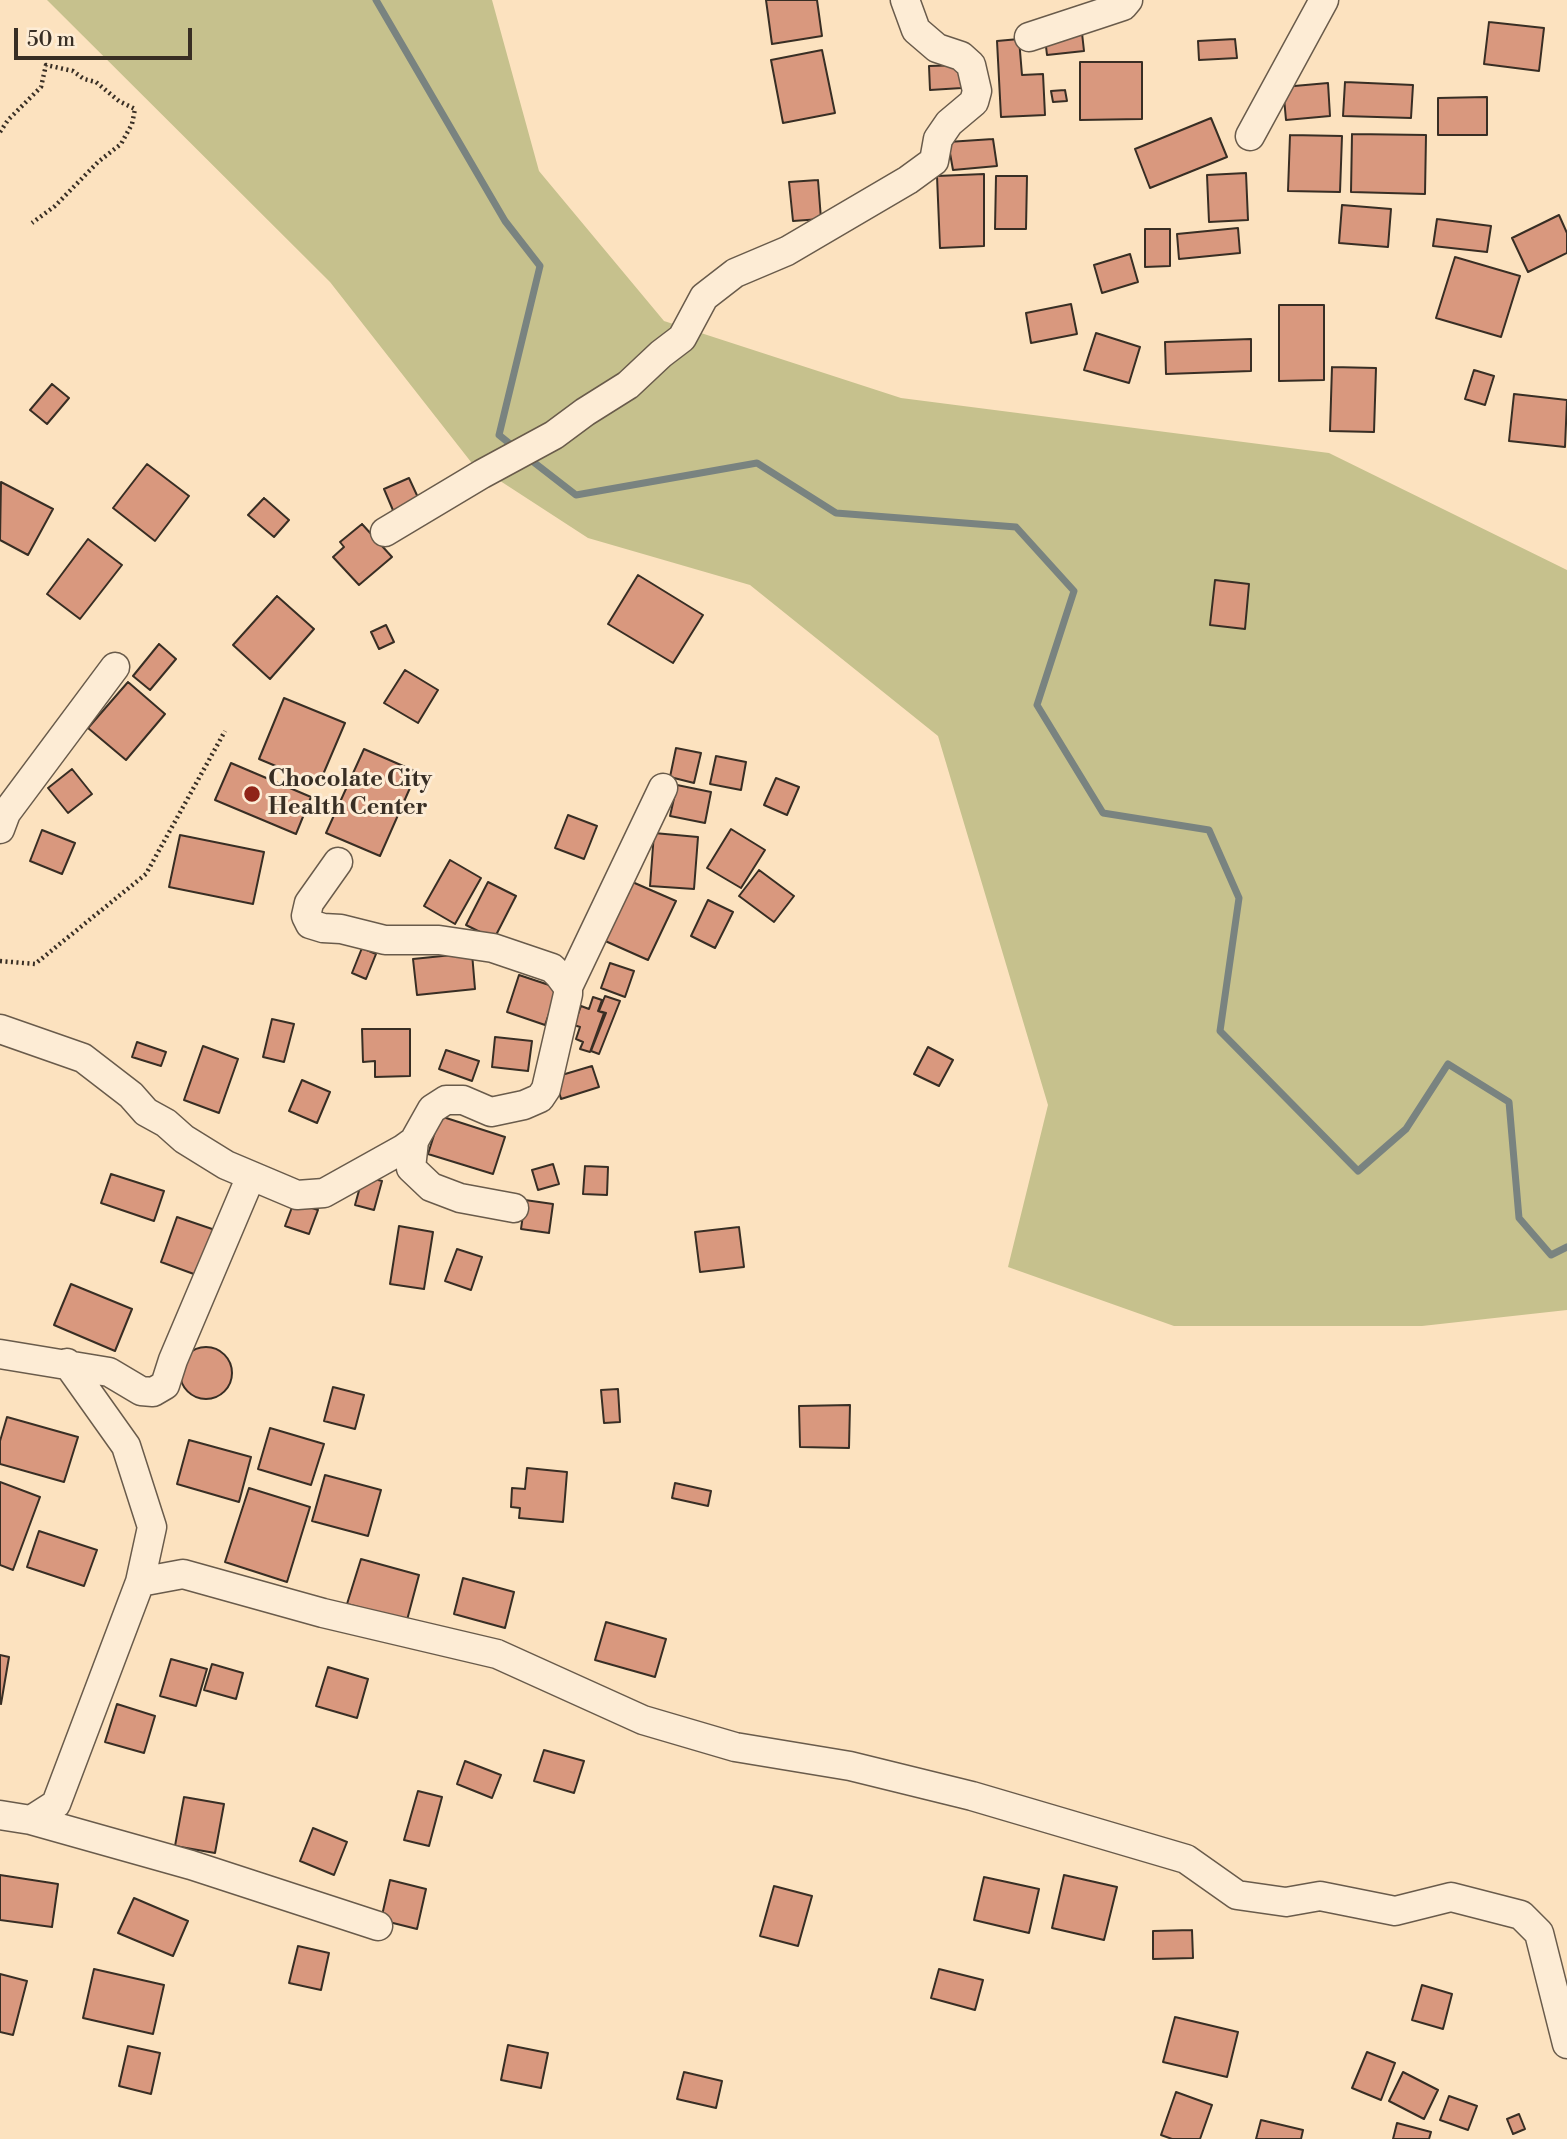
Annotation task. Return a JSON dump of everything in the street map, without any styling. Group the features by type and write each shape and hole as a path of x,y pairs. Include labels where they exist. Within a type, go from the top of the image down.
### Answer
{"street":[{"path":"384,532 554,435 628,385 682,338 704,298 735,273 787,251 908,180 934,161 938,139 949,123 974,102 977,91 971,65 961,56 937,48 916,30 905,0"},
{"path":"1029,37 1123,6 1128,0"},
{"path":"1251,136 1324,0"},
{"path":"0,829 6,813 115,667"},
{"path":"514,1208 460,1198 431,1187 411,1168 414,1141 432,1109 446,1100 463,1100 491,1112 540,1098 546,1089 568,987 663,788"},
{"path":"338,862 309,903 306,916 310,924 385,940 439,940 493,948 552,968 568,987"},
{"path":"0,1029 83,1058 131,1096 146,1112 226,1165 297,1195 324,1193 414,1141"},
{"path":"0,1354 109,1371 141,1391 153,1392 165,1385 173,1360 251,1176"},
{"path":"31,1820 56,1804 140,1582 152,1527 126,1446 67,1363"},
{"path":"140,1582 183,1574 323,1613 498,1654 656,1724 735,1746 850,1766 972,1796 1186,1859 1237,1895 1286,1902 1320,1896 1395,1911 1451,1897 1521,1915 1539,1933 1567,2044"},
{"path":"0,1815 31,1820 191,1865 378,1926"}],"path":[{"path":"0,132 41,87 46,65 73,71 84,79 96,82 135,109 132,124 121,144 98,162 55,206 32,223"},
{"path":"0,961 35,964 146,874 225,731"}],"shaded area":[{"path":"47,0 492,0 539,171 664,321 901,398 1329,453 1567,570 1567,1310 1422,1326 1174,1326 1008,1267 1048,1105 938,736 750,585 588,538 471,462 330,282"}],"building":[{"path":"766,0 817,0 822,36 772,44"},
{"path":"1489,22 1544,28 1539,71 1484,64"},
{"path":"1082,33 1084,51 1047,55 1045,38"},
{"path":"1019,39 1022,75 1043,74 1045,115 1001,117 997,41"},
{"path":"1235,39 1237,58 1199,60 1198,41"},
{"path":"822,50 835,113 783,123 771,60"},
{"path":"1080,62 1142,62 1142,119 1080,120"},
{"path":"962,65 962,88 930,90 929,66"},
{"path":"1345,82 1413,85 1411,118 1343,116"},
{"path":"1328,83 1330,116 1286,120 1283,87"},
{"path":"1065,90 1067,101 1053,102 1051,91"},
{"path":"1487,97 1487,135 1438,135 1438,98"},
{"path":"1211,118 1227,157 1150,188 1135,149"},
{"path":"1352,134 1426,135 1425,194 1351,192"},
{"path":"1290,135 1342,136 1340,192 1288,191"},
{"path":"993,139 997,166 953,170 948,142"},
{"path":"1246,173 1248,220 1209,222 1207,175"},
{"path":"984,174 984,246 940,248 937,176"},
{"path":"996,176 1027,176 1026,229 995,229"},
{"path":"818,180 821,219 793,221 789,182"},
{"path":"1342,205 1391,209 1388,247 1339,243"},
{"path":"1559,215 1567,233 1567,253 1528,272 1512,238"},
{"path":"1437,219 1491,226 1487,252 1433,246"},
{"path":"1238,228 1240,253 1179,259 1177,234"},
{"path":"1145,229 1170,229 1170,266 1145,267"},
{"path":"1130,254 1138,282 1102,293 1094,265"},
{"path":"1455,257 1520,276 1501,337 1436,318"},
{"path":"1071,304 1077,334 1031,343 1026,313"},
{"path":"1279,305 1324,305 1324,380 1279,381"},
{"path":"1096,333 1140,347 1129,383 1084,370"},
{"path":"1251,339 1251,371 1166,374 1165,342"},
{"path":"1332,367 1376,368 1374,432 1330,431"},
{"path":"1474,370 1494,376 1485,405 1465,399"},
{"path":"52,384 69,398 47,424 30,410"},
{"path":"1514,394 1567,400 1565,447 1509,441"},
{"path":"147,464 189,496 155,541 113,508"},
{"path":"409,478 421,504 395,515 384,489"},
{"path":"1,482 53,509 28,555 0,540"},
{"path":"264,498 289,520 274,537 248,515"},
{"path":"362,524 392,557 359,585 333,557 344,547 340,542"},
{"path":"88,539 122,565 80,619 47,594"},
{"path":"638,575 703,615 673,663 608,624"},
{"path":"1215,580 1249,584 1245,629 1210,625"},
{"path":"277,596 314,629 270,679 233,645"},
{"path":"386,625 394,642 379,649 371,632"},
{"path":"159,644 176,659 150,690 133,676"},
{"path":"405,670 438,690 418,723 384,703"},
{"path":"128,682 165,714 126,760 88,728"},
{"path":"284,698 345,723 319,784 259,759"},
{"path":"676,748 701,753 694,783 670,777"},
{"path":"364,749 417,772 380,856 326,833"},
{"path":"716,756 746,762 741,790 710,784"},
{"name":"Chocolate City Health Center","path":"231,763 311,797 296,834 215,800"},
{"path":"72,769 92,794 68,813 48,788"},
{"path":"776,778 799,787 787,815 764,805"},
{"path":"677,785 711,792 705,823 670,816"},
{"path":"568,815 597,826 584,859 555,848"},
{"path":"731,829 765,850 741,888 707,868"},
{"path":"42,830 75,843 62,874 30,861"},
{"path":"654,833 698,837 694,889 650,886"},
{"path":"180,835 264,852 253,904 169,887"},
{"path":"450,860 481,878 455,924 424,906"},
{"path":"759,870 794,896 774,922 739,896"},
{"path":"630,881 676,901 648,960 603,940"},
{"path":"488,882 516,896 494,939 466,925"},
{"path":"708,900 733,912 715,948 691,936"},
{"path":"362,948 376,954 366,979 352,973"},
{"path":"472,953 475,989 417,995 413,959"},
{"path":"610,963 634,971 625,997 601,988"},
{"path":"519,975 558,988 545,1025 507,1012"},
{"path":"605,996 620,1001 599,1054 591,1051 606,1013 599,1011"},
{"path":"593,997 602,1000 598,1011 604,1013 590,1052 580,1049 583,1042 576,1039 580,1027 574,1025 581,1006 589,1009"},
{"path":"272,1019 294,1024 284,1062 263,1057"},
{"path":"362,1029 410,1029 410,1076 375,1077 375,1061 363,1062"},
{"path":"495,1037 532,1041 528,1071 492,1067"},
{"path":"137,1042 166,1052 161,1066 132,1057"},
{"path":"203,1046 238,1059 219,1113 184,1100"},
{"path":"928,1047 953,1060 939,1086 914,1074"},
{"path":"446,1050 479,1061 472,1081 439,1069"},
{"path":"592,1066 599,1087 561,1099 555,1077"},
{"path":"302,1080 330,1092 317,1123 289,1111"},
{"path":"440,1116 505,1137 493,1174 428,1154"},
{"path":"553,1164 559,1184 538,1190 532,1170"},
{"path":"585,1166 608,1167 607,1195 583,1194"},
{"path":"111,1174 164,1191 154,1221 101,1203"},
{"path":"363,1176 382,1181 374,1210 355,1205"},
{"path":"525,1200 553,1204 549,1233 521,1229"},
{"path":"294,1202 318,1210 309,1234 285,1226"},
{"path":"177,1217 218,1231 202,1277 161,1262"},
{"path":"399,1226 433,1232 424,1289 390,1284"},
{"path":"739,1227 744,1267 700,1272 695,1232"},
{"path":"457,1249 482,1257 471,1290 445,1281"},
{"path":"71,1284 132,1309 115,1351 54,1325"},
{"path":"206,1347 216,1349 224,1355 230,1363 230,1383 224,1391 216,1397 206,1399 196,1397 188,1391 182,1383 180,1373 182,1363 188,1355 196,1349"},
{"path":"333,1387 364,1395 355,1429 324,1421"},
{"path":"618,1389 620,1422 604,1423 601,1390"},
{"path":"850,1405 849,1448 800,1447 799,1406"},
{"path":"7,1417 78,1437 64,1482 0,1464 0,1441"},
{"path":"270,1428 324,1444 311,1485 258,1469"},
{"path":"189,1440 251,1457 239,1502 177,1484"},
{"path":"527,1468 567,1472 563,1522 519,1518 520,1508 511,1507 512,1488 525,1489"},
{"path":"325,1475 381,1490 368,1536 312,1521"},
{"path":"0,1482 40,1497 13,1570 0,1565"},
{"path":"675,1483 711,1491 708,1506 672,1498"},
{"path":"249,1488 310,1507 287,1582 225,1562"},
{"path":"39,1531 97,1550 84,1586 27,1567"},
{"path":"361,1559 419,1575 407,1620 347,1604"},
{"path":"463,1578 514,1592 505,1628 454,1614"},
{"path":"606,1622 666,1639 655,1677 595,1660"},
{"path":"0,1655 9,1657 1,1704 0,1703"},
{"path":"171,1659 207,1669 196,1706 160,1696"},
{"path":"212,1664 243,1673 236,1699 204,1690"},
{"path":"328,1667 368,1679 357,1718 316,1706"},
{"path":"117,1704 155,1716 144,1753 105,1742"},
{"path":"544,1750 584,1761 574,1793 534,1781"},
{"path":"465,1761 501,1775 492,1798 457,1784"},
{"path":"418,1791 442,1797 429,1846 404,1840"},
{"path":"184,1797 224,1804 215,1853 175,1846"},
{"path":"313,1828 347,1842 334,1875 300,1861"},
{"path":"0,1875 58,1884 52,1927 0,1920"},
{"path":"1064,1875 1117,1887 1104,1940 1052,1928"},
{"path":"984,1877 1039,1889 1029,1933 974,1920"},
{"path":"390,1880 426,1889 417,1929 381,1920"},
{"path":"774,1886 812,1896 798,1946 760,1936"},
{"path":"134,1898 188,1921 173,1956 118,1933"},
{"path":"1192,1930 1193,1958 1153,1959 1153,1931"},
{"path":"298,1946 329,1953 321,1990 289,1983"},
{"path":"94,1969 164,1985 153,2034 83,2018"},
{"path":"939,1969 983,1980 975,2010 931,1998"},
{"path":"0,1974 27,1981 13,2035 0,2032"},
{"path":"1422,1985 1452,1994 1443,2029 1412,2020"},
{"path":"1175,2017 1238,2032 1227,2077 1163,2062"},
{"path":"508,2045 548,2053 541,2088 501,2080"},
{"path":"128,2046 160,2053 151,2094 119,2086"},
{"path":"1367,2052 1395,2063 1381,2100 1352,2088"},
{"path":"684,2072 722,2081 716,2108 677,2099"},
{"path":"1403,2072 1438,2090 1424,2119 1389,2101"},
{"path":"1176,2092 1212,2105 1200,2139 1172,2139 1161,2135"},
{"path":"1449,2096 1477,2106 1468,2130 1440,2120"},
{"path":"1519,2114 1525,2129 1513,2134 1507,2119"},
{"path":"1261,2120 1303,2130 1301,2139 1256,2139"},
{"path":"1397,2123 1431,2132 1429,2139 1393,2139"}],"waterway":[{"path":"376,0 505,221 540,266 499,435 515,448"},
{"path":"527,457 576,495 757,463 836,513 1016,527 1074,591 1037,705 1103,813 1209,830 1239,898 1220,1031 1358,1171 1406,1129 1448,1064 1509,1102 1519,1218 1551,1255 1567,1247"}],"place":[{"name":"Chocolate City Health Center","path":"252,794"}]}
